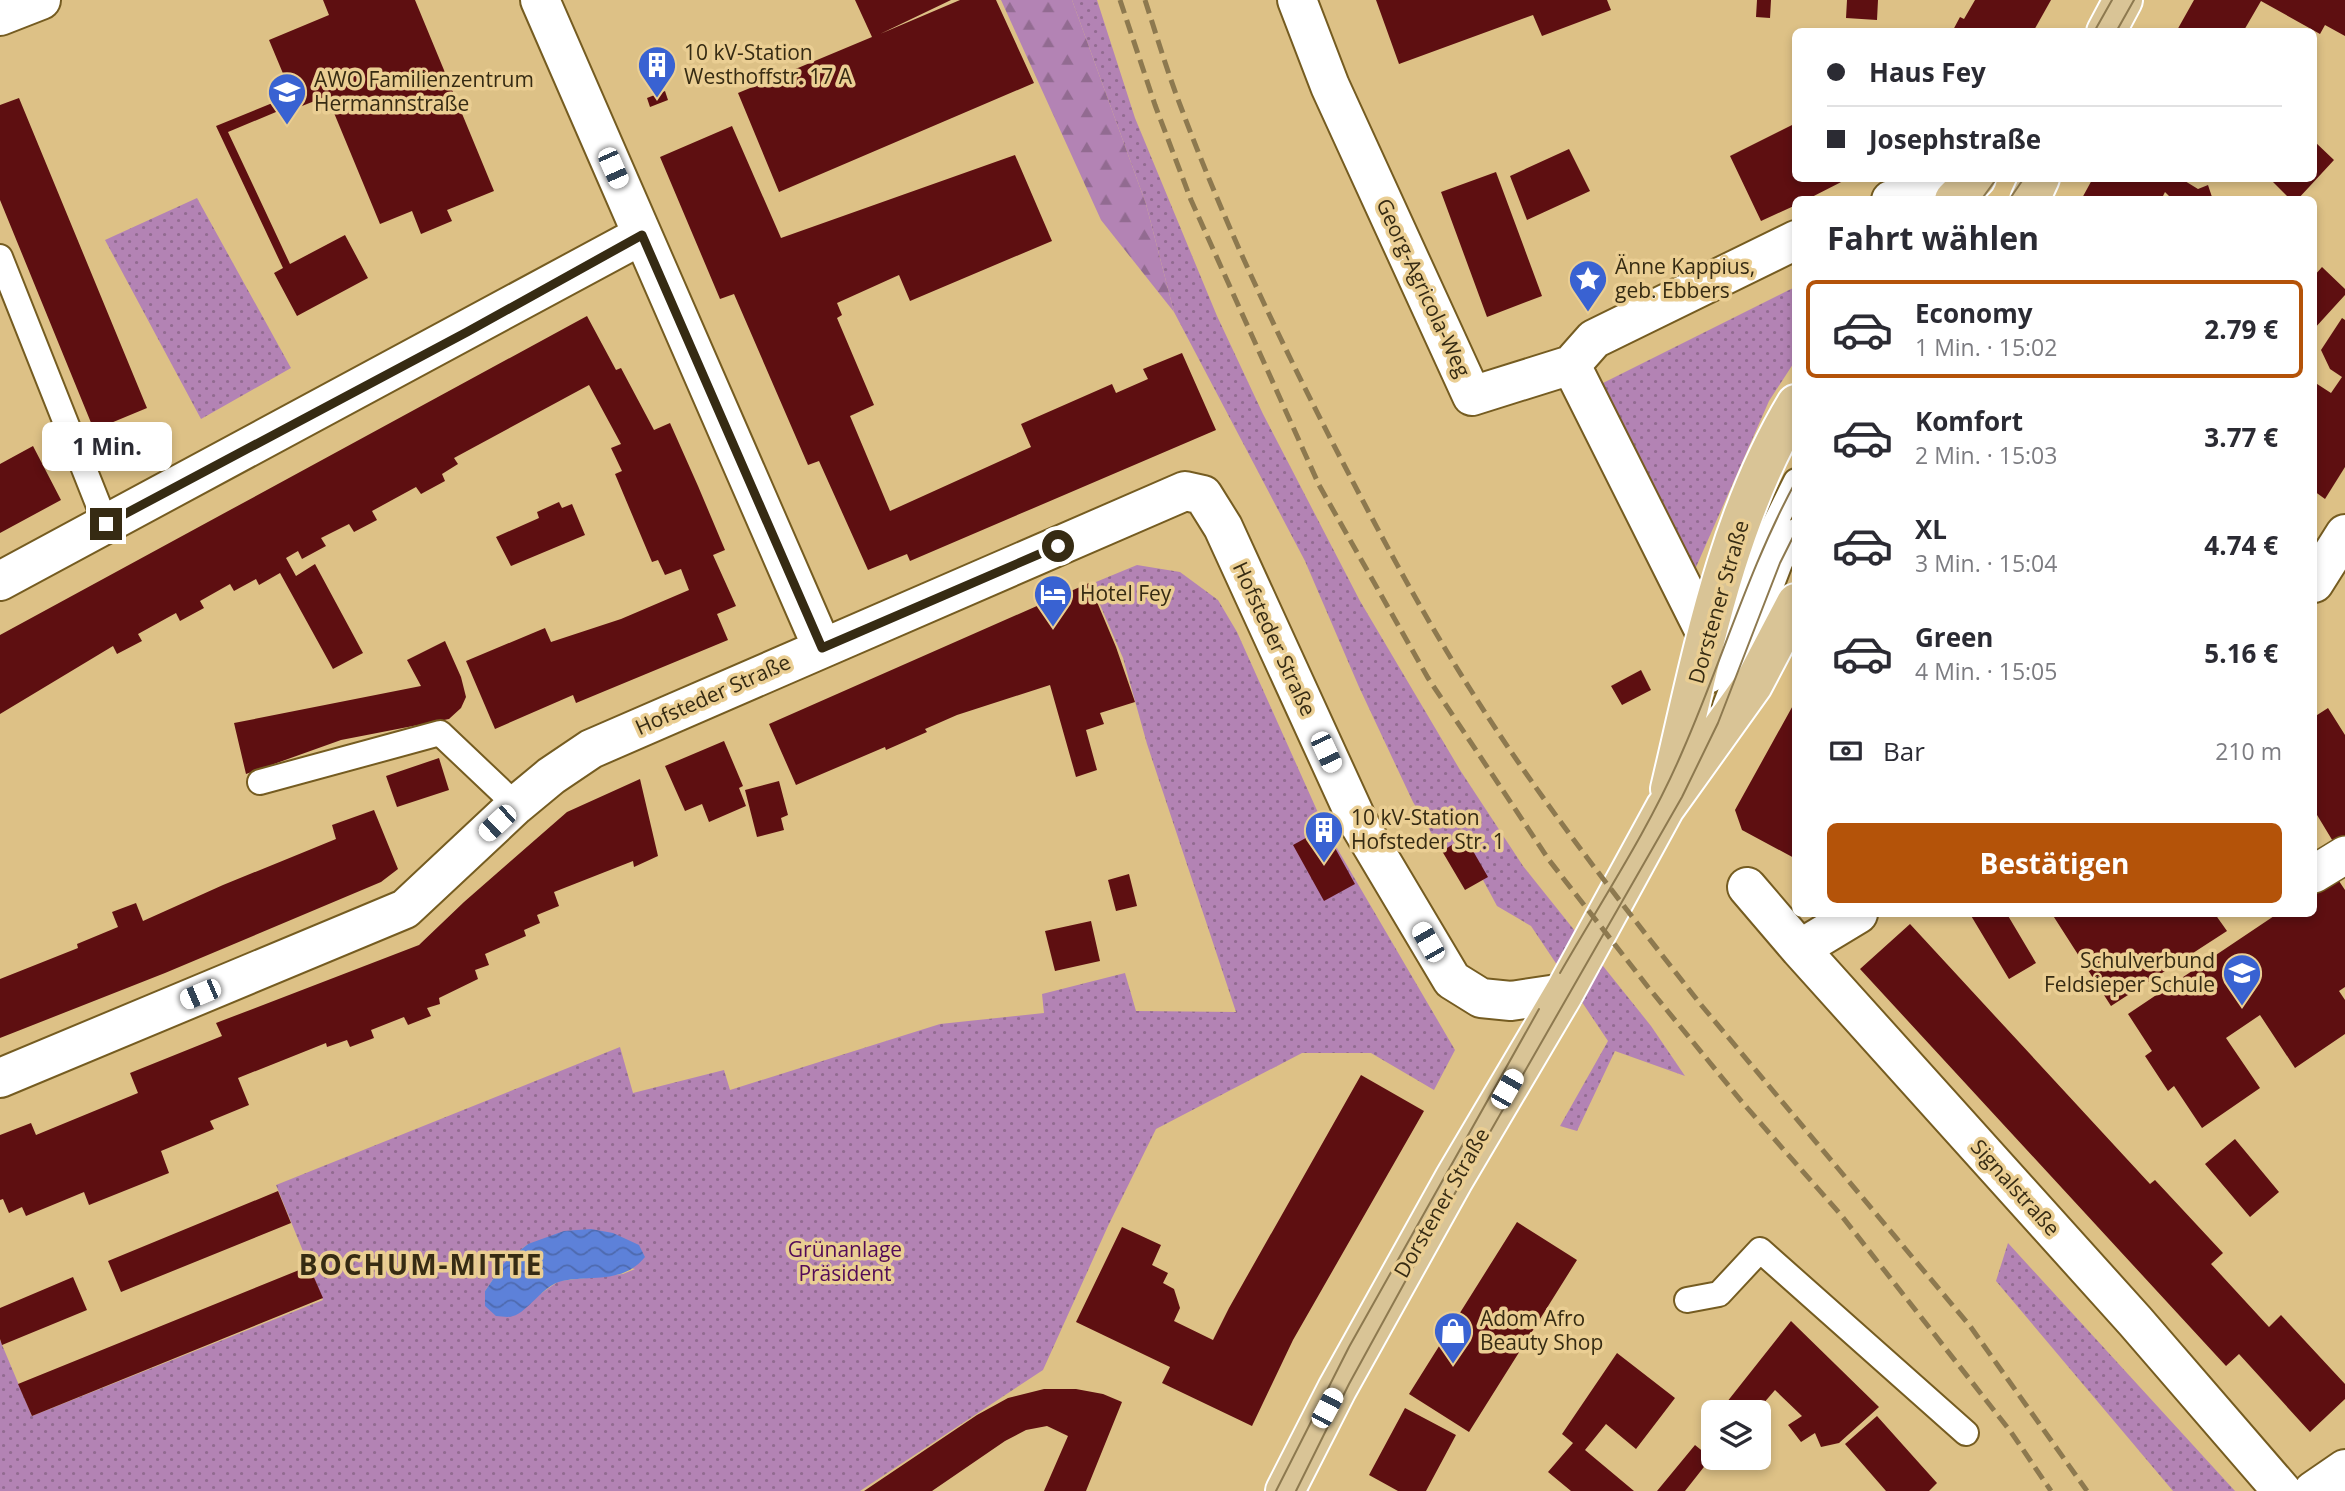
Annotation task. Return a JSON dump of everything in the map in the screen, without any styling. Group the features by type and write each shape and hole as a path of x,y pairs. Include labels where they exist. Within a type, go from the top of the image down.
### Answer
{"main road":[{"path":"1957,196 1972,182"},
{"name":"Dorstener Straße","path":"1690,760 1707,636 1745,509 1778,434 1792,411"},
{"name":"Dorstener Straße","path":"1285,1491 1337,1389 1563,993 1690,760 1753,685 1792,611"}],"street":[{"path":"0,16 41,0"},
{"path":"540,0 822,648"},
{"name":"Georg-Agricola-Weg","path":"1297,0 1330,86 1472,396 1571,365"},
{"path":"0,581 642,235"},
{"path":"1707,636 1571,365 1594,339 1792,242"},
{"name":"Hofsteder Straße","path":"0,1078 405,909 516,806 551,776 591,749 1185,491 1203,495 1223,527 1358,822 1452,979 1480,998 1511,1001 1563,993"},
{"path":"2328,577 2345,534"},
{"path":"2317,872 2345,856"},
{"name":"Signalstraße","path":"1748,887 1800,949 2135,1321 2282,1491"},
{"path":"1800,949 1853,917"},
{"path":"2313,1491 2345,1469"}],"lane":[{"path":"0,257 106,524"},
{"path":"1690,760 1698,715 1761,552 1792,489"},
{"path":"1690,760 1792,539"},
{"path":"260,782 440,733 516,806"},
{"path":"1687,1300 1718,1294 1760,1250 1966,1433"}],"green space":[{"path":"1001,0 1072,0 1146,204 1174,312 1101,220"},
{"path":"1072,0 1097,0 1135,118 1217,316 1263,414 1360,601 1460,770 1523,866 1651,1026 1685,1076 1615,1051 1577,1131 1560,1126 1608,1041 1531,926 1497,906 1483,880 1487,876 1442,851 1413,802 1359,687 1305,561 1174,312 1146,204"},
{"path":"197,198 291,368 201,419 105,240"},
{"path":"1792,288 1792,366 1769,401 1693,574 1599,385"},
{"name":"Grünanlage Präsident","path":"1137,565 1180,572 1218,600 1237,632 1324,826 1455,1050 1434,1090 1371,1053 1302,1053 1156,1129 1108,1226 1043,1370 860,1491 0,1491 0,1340 32,1416 323,1300 276,1185 620,1047 633,1093 724,1070 730,1090 940,1024 1044,1013 1042,994 1125,973 1136,1011 1236,1012 1147,744 1123,658 1091,584","holes":["528,1244 635,1269 623,1274 559,1281 533,1299 485,1291 504,1263"]},
{"path":"2008,1243 2235,1491 2173,1491 1996,1281"}],"water":[{"path":"591,1229 613,1233 639,1245 645,1257 636,1266 617,1275 573,1279 555,1284 513,1316 496,1316 485,1306 485,1291 504,1263 528,1244 564,1231"}],"building":[{"path":"323,0 415,0 494,191 447,210 452,221 421,234 412,211 380,224 327,96 297,108 295,104 228,132 290,264 345,235 368,278 297,316 274,273 283,268 216,126 292,95 269,40 329,15"},
{"path":"855,0 951,0 880,34 960,0 996,0 1034,83 779,192 738,93 872,37"},
{"path":"1376,0 1607,0 1611,10 1542,36 1533,15 1399,64"},
{"path":"1757,0 1771,0 1770,18 1756,17"},
{"path":"1847,0 1878,0 1877,20 1846,18"},
{"path":"1975,0 2051,0 2035,28 1954,28 1960,17 1964,19"},
{"path":"2194,0 2345,0 2345,36 2325,25 2320,34 2317,28 2309,28 2261,1 2245,28 2178,28"},
{"name":"10 kV-Station Westhoffstr. 17 A","path":"665,91 668,100 650,107 647,98"},
{"path":"19,98 147,408 94,430 0,200 0,105"},
{"path":"1792,125 1792,182 1841,182 1814,196 1792,196 1792,207 1761,221 1730,156"},
{"path":"732,126 781,238 1015,155 1052,241 910,301 899,275 837,303 842,315 837,318 874,405 850,416 890,511 1031,447 1021,424 1112,384 1116,393 1148,379 1143,369 1182,353 1216,430 910,561 907,554 868,570 819,461 808,465 734,294 720,299 660,157"},
{"path":"2317,144 2334,160 2317,178"},
{"path":"1569,149 1590,191 1527,220 1510,176"},
{"path":"1496,172 1542,296 1487,317 1441,192"},
{"path":"2091,182 2187,182 2198,189 2208,185 2212,196 2169,196 2165,192 2163,196 2083,196"},
{"path":"2273,182 2314,182 2301,196 2287,196"},
{"path":"2322,267 2345,289 2345,295 2317,326 2317,273"},
{"path":"587,316 616,370 621,368 654,430 670,423 698,486 725,550 713,555 736,606 717,614 728,640 576,703 573,695 495,729 466,661 545,628 551,642 621,619 689,590 681,569 665,575 658,560 652,562 615,474 622,471 611,448 621,444 589,385 454,458 458,464 442,474 445,481 421,494 416,487 372,511 377,520 354,532 349,524 321,538 326,546 302,559 298,551 286,558 296,576 315,564 363,653 333,669 280,573 259,585 256,579 234,591 230,584 200,601 204,608 180,621 176,613 138,634 142,641 117,654 113,646 0,714 0,635"},
{"path":"2342,318 2345,320 2345,467 2325,499 2317,493 2317,384 2331,393 2342,377 2330,369 2321,350"},
{"path":"33,446 61,500 0,533 0,464"},
{"path":"559,502 562,508 572,504 585,535 511,566 496,537 539,518 537,512"},
{"path":"1089,583 1116,647 1135,702 1100,713 1104,724 1086,730 1097,770 1076,777 1050,685 957,715 886,750 885,747 796,785 769,724"},
{"path":"445,641 461,677 466,697 461,708 449,719 341,740 246,774 234,723 421,686 407,660"},
{"path":"1641,670 1651,690 1622,705 1611,686"},
{"path":"1792,707 1792,857 1742,830 1735,810"},
{"path":"2328,708 2345,735 2345,843 2337,848 2317,815 2317,715"},
{"path":"724,741 743,786 739,788 746,806 709,822 702,804 685,811 665,766"},
{"path":"439,758 449,790 397,807 386,776"},
{"path":"640,779 658,856 634,867 633,861 554,892 559,906 537,915 540,923 524,930 526,936 485,954 489,965 475,970 478,979 439,998 440,1004 427,1008 431,1016 408,1025 404,1017 371,1030 374,1038 350,1047 347,1040 327,1047 326,1043 238,1078 249,1105 210,1121 214,1129 161,1151 169,1173 89,1205 84,1192 26,1216 22,1207 9,1213 3,1199 0,1200 0,1135 31,1123 36,1135 138,1093 130,1073 222,1036 216,1023 419,945 567,812"},
{"path":"779,781 788,815 781,818 784,830 757,837 745,790"},
{"path":"374,810 398,869 381,882 165,973 0,1038 0,979 78,948 77,944 118,927 112,912 136,903 143,921 336,839 332,825"},
{"name":"10 kV-Station Hofsteder Str. 1","path":"1324,828 1355,884 1324,901 1293,845"},
{"path":"1465,837 1488,877 1465,890 1442,851"},
{"path":"1129,874 1137,906 1116,911 1108,880"},
{"name":"Schulverbund Feldsieper Schule","path":"2335,875 2345,890 2345,987 2339,991 2345,1000 2345,1034 2295,1068 2260,1015 2226,1038 2260,1088 2202,1128 2174,1086 2168,1091 2145,1056 2152,1051 2128,1014 2273,917 2317,917 2317,887"},
{"path":"1972,917 2009,917 2036,963 2009,979"},
{"path":"2054,917 2217,917 2227,931 2111,1006"},
{"path":"1091,921 1100,961 1055,971 1045,931"},
{"path":"1910,924 2150,1184 2155,1180 2223,1253 2211,1264 2269,1327 2281,1315 2345,1384 2345,1399 2310,1432 2239,1354 2226,1366 1860,969"},
{"path":"1361,1075 1424,1111 1293,1340 1252,1426 1162,1383 1170,1367 1076,1322 1122,1227 1161,1245 1152,1265 1168,1273 1163,1283 1174,1289 1180,1308 1174,1321 1213,1340"},
{"path":"2235,1139 2279,1192 2250,1217 2205,1164"},
{"path":"278,1191 291,1223 121,1292 108,1261"},
{"path":"1517,1222 1577,1260 1469,1432 1409,1394"},
{"path":"309,1266 323,1298 32,1416 18,1384"},
{"path":"73,1277 87,1310 2,1345 0,1308"},
{"path":"1791,1321 1879,1407 1839,1443 1821,1447 1815,1433 1801,1442 1788,1425 1802,1416 1775,1390 1766,1400 1728,1400"},
{"path":"1617,1353 1675,1398 1636,1449 1606,1424 1585,1450 1634,1491 1571,1491 1548,1472 1573,1443 1562,1434"},
{"path":"1044,1389 1076,1389 1103,1394 1122,1402 1086,1491 1044,1491 1068,1436 1047,1426 1026,1430 1005,1441 932,1491 864,1491 977,1415 1008,1398"},
{"path":"1405,1408 1456,1435 1426,1491 1398,1491 1369,1475"},
{"path":"1877,1416 1937,1483 1929,1491 1886,1491 1845,1444"},
{"path":"1695,1445 1701,1450 1702,1470 1685,1491 1657,1491"}],"tram line":[{"path":"2096,28 2112,0"},
{"path":"2118,28 2134,0"},
{"path":"1984,196 1994,182"},
{"path":"2012,196 2021,182"},
{"path":"1560,973 1641,836 1670,779 1750,580 1792,489"},
{"path":"1296,1491 1349,1384 1423,1249 1682,797 1718,723 1780,563 1792,539"},
{"path":"1276,1491 1349,1347 1539,1009"}],"railway":[{"path":"1120,0 1155,105 1191,200 1319,485 1428,678 1549,860 1742,1102 1841,1215 2011,1432 2051,1491"},
{"path":"1145,0 1199,155 1277,330 1388,548 1472,692 1554,813 1612,891 1702,1006 1970,1326 2087,1491"}],"place":[{"name":"10 kV-Station Westhoffstr. 17 A","path":"657,99"},
{"name":"AWO Familienzentrum Hermannstraße","path":"287,126"},
{"name":"Änne Kappius, geb. Ebbers","path":"1588,313"},
{"name":"Hotel Fey","path":"1053,628"},
{"name":"10 kV-Station Hofsteder Str. 1","path":"1324,864"},
{"name":"Schulverbund Feldsieper Schule","path":"2242,1007"},
{"name":"Adom Afro Beauty Shop","path":"1453,1365"}],"district":[{"name":"BOCHUM-MITTE","path":"421,1265"}],"route":[{"path":"106,524 467,332 642,235 822,648 1058,546"}]}
